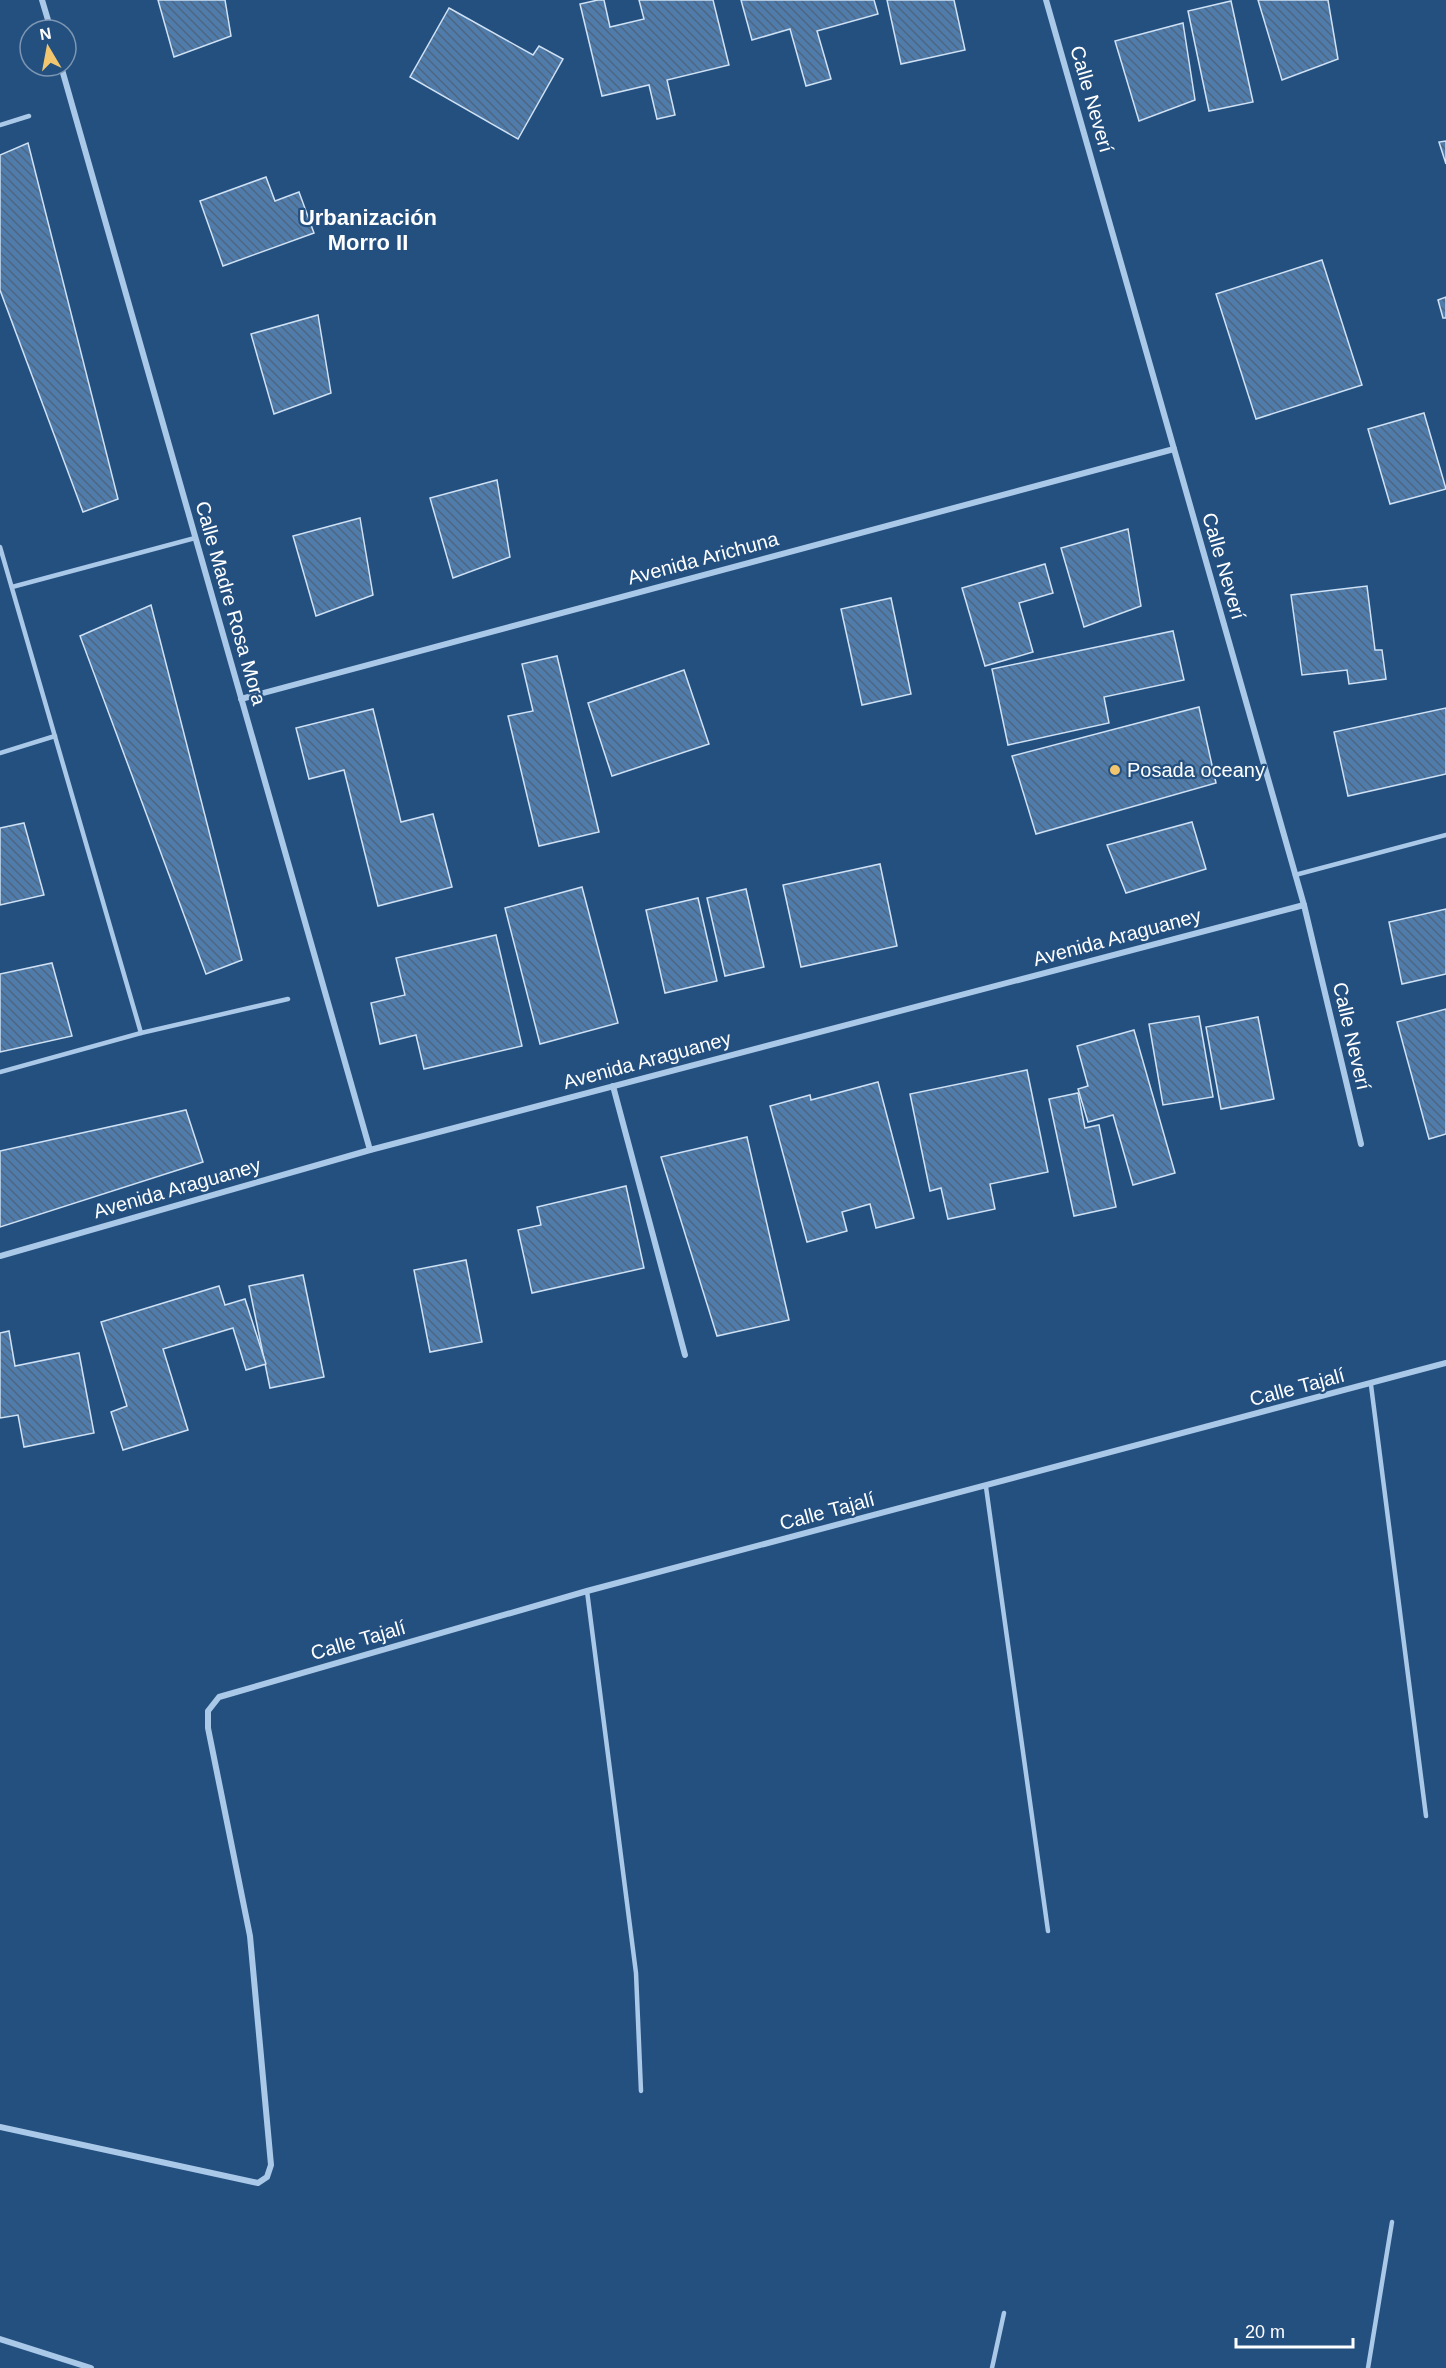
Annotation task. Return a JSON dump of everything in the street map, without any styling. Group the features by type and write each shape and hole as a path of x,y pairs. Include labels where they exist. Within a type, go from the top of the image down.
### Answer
{"street":[{"path":"42,0 47,18"},
{"name":"Calle Neverí","path":"1046,0 1304,904 1361,1144"},
{"name":"Calle Madre Rosa Mora","path":"64,78 370,1150"},
{"name":"Avenida Arichuna","path":"241,699 1174,449"},
{"name":"Avenida Araguaney","path":"0,1256 370,1150 1304,904"},
{"path":"614,1086 685,1354"},
{"name":"Calle Tajalí","path":"0,2127 258,2183 267,2177 272,2165 250,1936 208,1728 208,1711 219,1697 587,1591 1371,1385 1446,1363"},
{"path":"0,2339 91,2368"}],"lane":[{"path":"0,125 28,116"},
{"path":"12,587 195,538"},
{"path":"0,547 141,1033"},
{"path":"0,753 55,736"},
{"path":"1294,875 1446,835"},
{"path":"0,1072 141,1033 288,999"},
{"path":"1371,1385 1426,1816"},
{"path":"986,1487 1048,1931"},
{"path":"587,1591 636,1973 641,2091"},
{"path":"1368,2368 1392,2222"},
{"path":"992,2368 1004,2313"}],"building":[{"path":"158,0 225,0 231,36 174,57"},
{"path":"604,0 610,27 644,19 639,0 713,0 729,65 667,80 675,115 657,119 649,85 602,96 580,4"},
{"path":"741,0 874,0 878,14 817,31 831,79 806,86 790,29 752,40"},
{"path":"887,0 954,0 965,50 901,64"},
{"path":"1258,0 1328,0 1338,59 1282,80"},
{"path":"1231,1 1253,102 1209,111 1188,11"},
{"path":"449,8 533,55 539,46 563,59 518,139 410,77"},
{"path":"1183,23 1195,100 1139,121 1115,41"},
{"path":"1446,141 1446,164 1439,142"},
{"path":"28,143 118,499 83,512 0,290 0,155"},
{"path":"266,177 275,201 299,192 314,233 223,266 200,201"},
{"path":"1322,260 1362,385 1256,419 1216,294"},
{"path":"1446,297 1446,318 1443,318 1438,300"},
{"path":"318,315 331,393 274,414 251,334"},
{"path":"1424,413 1446,489 1390,504 1368,429"},
{"path":"497,480 510,557 453,578 430,498"},
{"path":"360,518 373,595 316,616 293,536"},
{"path":"1128,529 1141,606 1084,627 1061,548"},
{"path":"1045,564 1053,593 1019,603 1033,652 985,666 962,588"},
{"path":"1367,586 1375,650 1382,650 1386,679 1349,684 1347,670 1302,675 1291,595"},
{"path":"891,598 911,694 862,705 841,609"},
{"path":"151,605 242,960 206,974 80,636"},
{"path":"1173,631 1184,680 1104,697 1109,723 1008,745 992,669"},
{"path":"557,656 599,832 539,846 508,716 533,711 522,664"},
{"path":"684,670 709,744 612,776 588,703"},
{"name":"Posada oceany","path":"1199,707 1216,783 1036,834 1012,756"},
{"path":"1446,708 1446,774 1348,796 1334,732"},
{"path":"373,709 401,822 433,814 452,887 378,906 344,770 309,779 296,728"},
{"path":"1192,822 1206,869 1126,893 1107,845"},
{"path":"24,823 44,895 0,905 0,828"},
{"path":"880,864 897,946 801,967 783,885"},
{"path":"582,887 618,1023 540,1044 505,908"},
{"path":"746,889 764,967 725,976 707,898"},
{"path":"698,898 717,981 665,993 646,910"},
{"path":"1446,909 1446,974 1402,984 1389,922"},
{"path":"496,935 522,1046 424,1069 416,1035 380,1044 371,1003 405,995 396,958"},
{"path":"52,963 72,1036 0,1052 0,974"},
{"path":"1446,1009 1446,1134 1429,1139 1397,1022"},
{"path":"1199,1016 1213,1097 1163,1105 1149,1024"},
{"path":"1258,1017 1274,1099 1221,1109 1206,1027"},
{"path":"1134,1030 1175,1173 1133,1185 1113,1115 1088,1122 1078,1089 1088,1086 1077,1046"},
{"path":"1027,1070 1048,1172 990,1184 995,1209 948,1219 941,1188 930,1191 910,1094"},
{"path":"878,1082 914,1218 876,1228 870,1204 842,1212 847,1231 807,1242 770,1106 810,1095 811,1100"},
{"path":"1078,1093 1085,1128 1099,1125 1116,1207 1074,1216 1049,1099"},
{"path":"186,1110 203,1162 0,1227 0,1151"},
{"path":"747,1137 789,1320 717,1336 661,1157"},
{"path":"626,1186 644,1268 532,1293 518,1230 541,1225 537,1207"},
{"path":"466,1260 482,1342 430,1352 414,1270"},
{"path":"303,1275 324,1377 270,1388 249,1286"},
{"path":"219,1286 225,1305 245,1299 266,1364 246,1370 233,1328 163,1349 188,1430 123,1450 111,1412 127,1406 101,1322"},
{"path":"9,1331 15,1366 79,1353 94,1433 24,1447 18,1415 0,1418 0,1333"}],"place":[{"name":"Posada oceany","path":"1115,770"}],"district":[{"name":"Urbanización Morro II","path":"368,230"}]}
